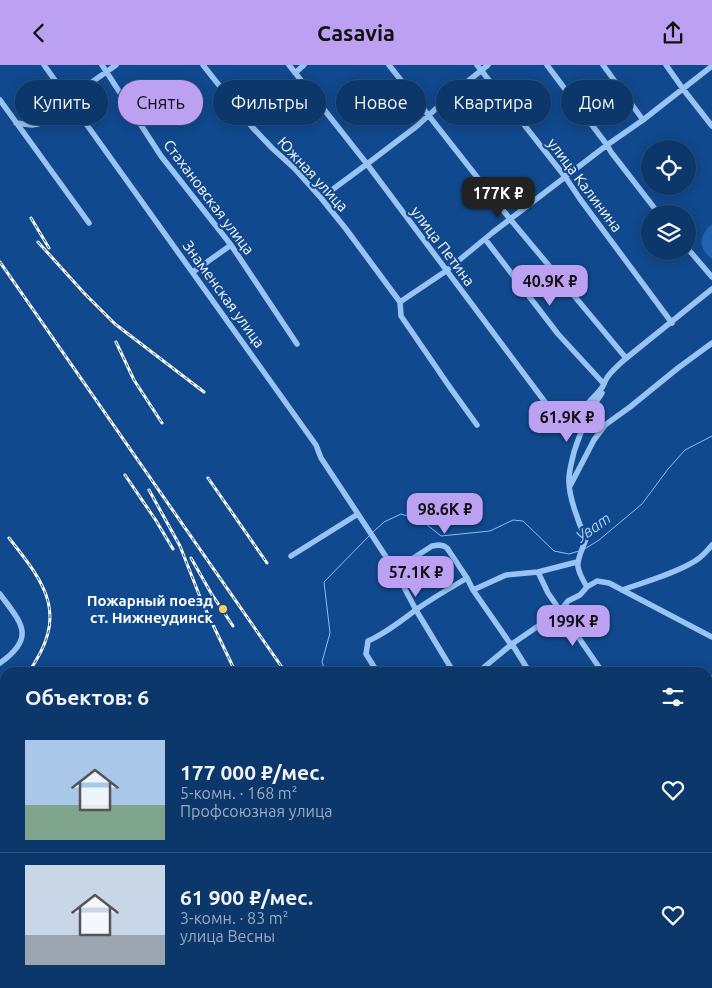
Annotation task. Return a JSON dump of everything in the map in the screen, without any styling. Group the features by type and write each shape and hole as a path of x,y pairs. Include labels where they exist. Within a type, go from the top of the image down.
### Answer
{"street":[{"name":"Знаменская улица","path":"44,65 55,80"},
{"name":"Стахановская улица","path":"102,65 161,156 231,245 297,344"},
{"path":"95,80 116,65"},
{"name":"Южная улица","path":"203,65 252,127 294,168 346,229 400,302 401,316 477,425"},
{"name":"улица Петина","path":"289,65 367,164 545,402 558,414 569,416 576,414 626,358"},
{"path":"295,73 304,65"},
{"path":"389,65 510,219 626,358"},
{"path":"321,198 429,115 479,68 488,65"},
{"path":"547,65 607,145 610,152 652,205"},
{"path":"603,65 643,120"},
{"path":"666,65 712,126"},
{"path":"400,302 446,271 510,219 712,66"},
{"name":"улица Калинина","path":"479,68 566,178 672,323"},
{"path":"0,100 15,122"},
{"path":"17,125 89,223"},
{"name":"Знаменская улица","path":"87,125 316,445 321,458 396,572 416,610 450,667"},
{"path":"485,239 558,334 604,384"},
{"path":"192,273 231,245"},
{"path":"696,258 712,277"},
{"path":"587,587 579,574 577,562 586,539 573,502 568,479 584,424 590,410 626,358 712,289"},
{"path":"570,486 594,440 605,425 712,343"},
{"path":"291,556 358,514"},
{"path":"396,572 432,546 439,545 447,548 473,590 526,667"},
{"path":"622,589 660,577 696,561 712,545"},
{"path":"473,590 506,575 538,572 577,562"},
{"path":"538,572 548,593 599,667"},
{"path":"374,667 366,654 368,641 467,578"},
{"path":"484,667 512,644 560,611 568,601 580,595 587,587 597,581 609,583 622,589 712,637"},
{"path":"0,594 18,619 22,630 19,647 0,663"}],"shaded area":[{"path":"712,224 712,259 707,255 702,246 702,237"}],"waterway":[{"name":"Уват","path":"583,550 599,540 642,504 685,450 712,436"},
{"name":"Уват","path":"373,532 384,522 401,514 421,520 441,536 490,531 513,520 523,521 554,551 569,554 579,551"},
{"name":"Уват","path":"324,667 322,662 330,633 324,582 369,536"}],"railway":[{"path":"31,218 49,248"},
{"path":"38,242 115,324 204,392"},
{"path":"0,262 282,667"},
{"path":"116,342 134,380 162,423"},
{"path":"125,475 173,549"},
{"path":"208,478 267,563"},
{"path":"149,490 180,546 202,602 233,667"},
{"path":"9,538 34,571 43,587 48,602 50,617 48,634 41,653 32,667"},
{"path":"191,558 233,626"}],"place":[{"name":"Пожарный поезд ст. Нижнеудинск","path":"223,609"}]}
